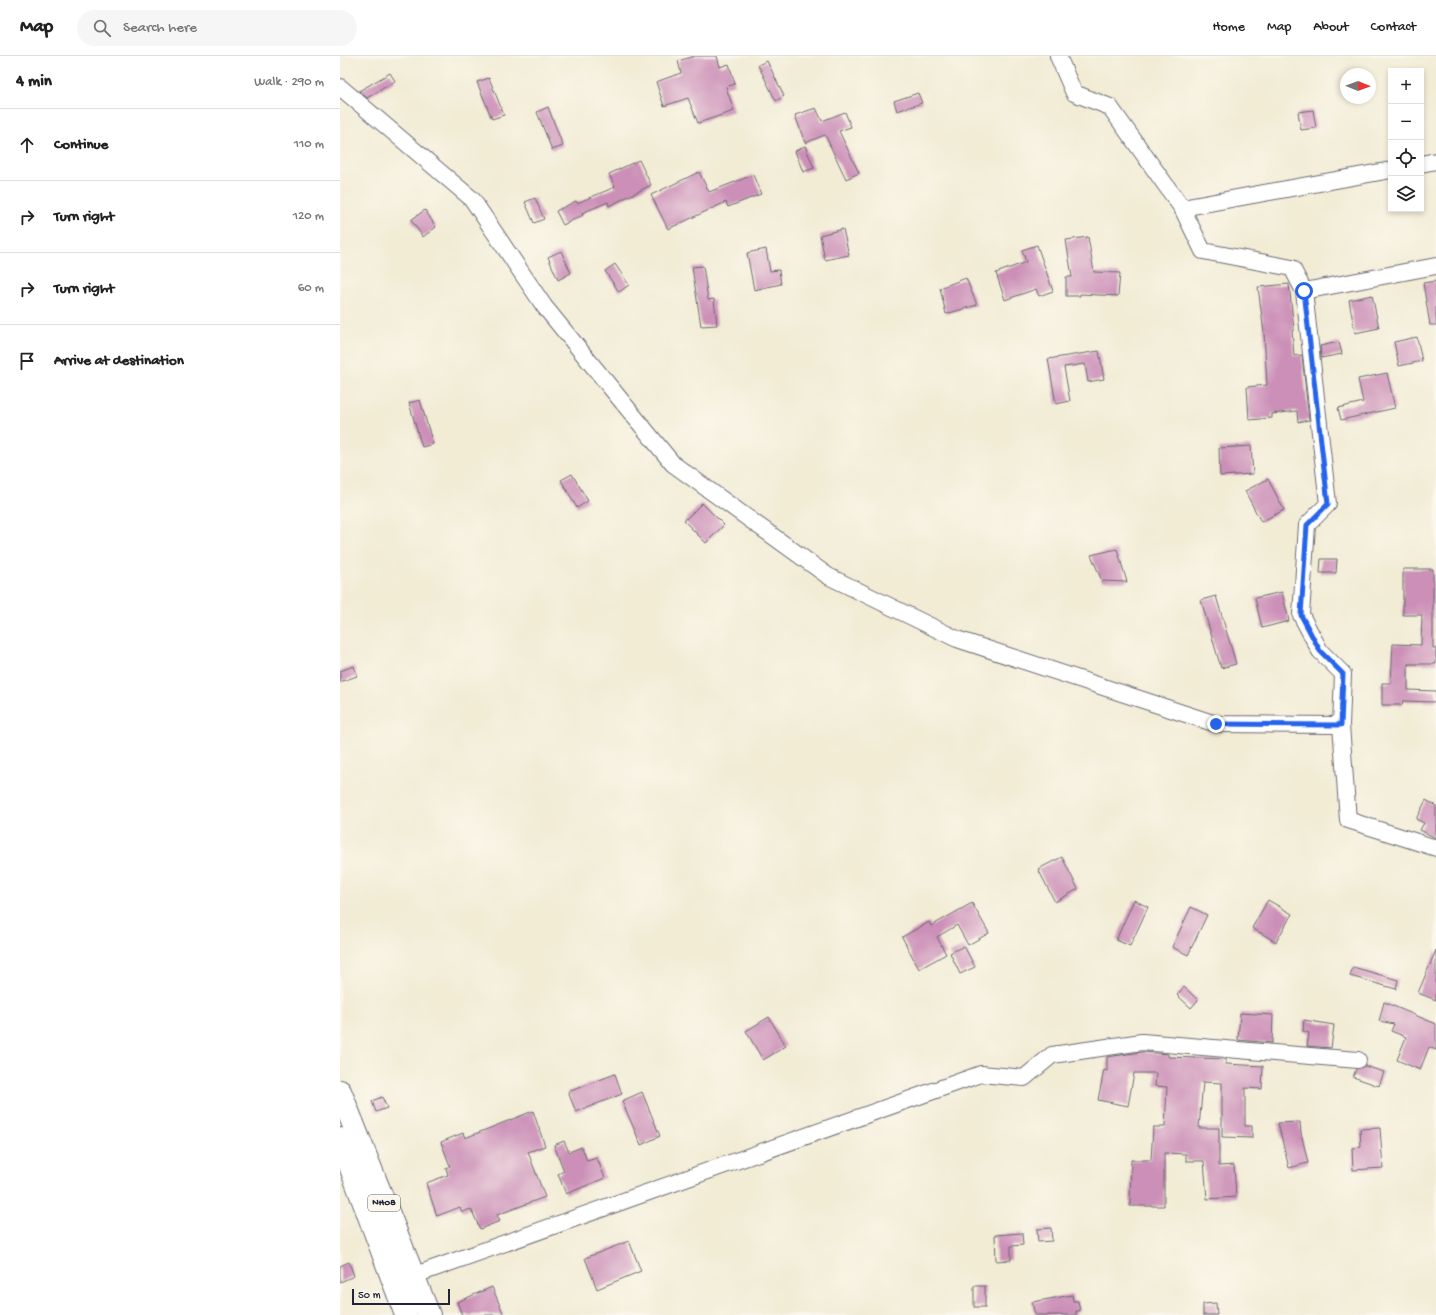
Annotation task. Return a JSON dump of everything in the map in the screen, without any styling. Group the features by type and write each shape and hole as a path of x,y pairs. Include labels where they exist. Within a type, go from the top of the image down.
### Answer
{"highway":[{"name":"NH08","path":"340,1091 403,1280 406,1315"},
{"name":"NH08","path":"340,1139 356,1179 403,1280 429,1315"}],"street":[{"path":"1058,56 1074,93 1110,107 1182,208 1203,251 1292,268 1304,291 1328,504 1307,525 1301,615 1320,651 1343,674 1341,725 1348,820 1436,848"},
{"path":"340,87 472,199 544,306 673,464 828,576 956,639 1216,724 1341,725"},
{"path":"1424,163 1436,161"},
{"path":"1182,208 1388,171"},
{"path":"1304,291 1436,266"},
{"path":"403,1280 981,1074 1024,1078 1052,1055 1142,1042 1358,1060"}],"building":[{"path":"695,56 717,56 720,67 729,64 735,84 726,87 734,111 698,123 688,98 664,106 656,82 681,73 678,61"},
{"path":"767,61 784,96 776,101 758,65"},
{"path":"390,73 395,81 367,98 359,91"},
{"path":"489,78 504,115 492,119 477,82"},
{"path":"918,93 922,103 897,111 894,101"},
{"path":"548,107 563,146 552,150 537,112"},
{"path":"816,108 822,121 845,112 851,127 839,131 859,173 846,179 825,135 805,143 795,115"},
{"path":"1313,110 1316,128 1301,130 1298,112"},
{"path":"805,146 814,168 803,172 795,151"},
{"path":"639,160 651,185 609,206 608,202 582,213 583,215 563,225 556,211 576,201 577,203 615,187 609,174"},
{"path":"699,172 709,192 753,175 761,194 728,207 726,202 668,229 651,195"},
{"path":"535,198 544,219 534,223 525,202"},
{"path":"425,210 436,227 423,237 411,220"},
{"path":"843,229 849,255 825,260 820,235"},
{"path":"1088,237 1094,272 1120,273 1118,296 1080,294 1080,296 1066,296 1066,277 1072,277 1066,240"},
{"path":"1037,245 1053,291 1039,296 1036,289 1005,300 996,273 1026,262 1022,250"},
{"path":"766,249 770,271 779,270 781,284 754,290 747,253"},
{"path":"561,251 571,273 558,280 548,257"},
{"path":"615,264 629,285 619,292 605,271"},
{"path":"703,266 708,300 714,299 717,325 701,326 692,267"},
{"path":"966,278 977,305 946,314 940,288"},
{"path":"1436,281 1436,325 1430,325 1423,283"},
{"path":"1289,284 1294,330 1292,330 1294,356 1302,355 1309,420 1298,422 1297,411 1272,414 1272,418 1249,420 1247,387 1267,385 1264,333 1258,287"},
{"path":"1372,295 1379,328 1355,333 1349,300"},
{"path":"1417,337 1422,361 1399,366 1394,342"},
{"path":"1339,342 1342,354 1321,358 1320,346"},
{"path":"1099,351 1104,379 1088,382 1085,364 1064,367 1070,401 1056,404 1048,359"},
{"path":"1387,373 1395,408 1341,420 1338,408 1363,402 1358,379"},
{"path":"420,400 433,444 422,447 409,403"},
{"path":"1251,446 1253,474 1220,476 1219,448"},
{"path":"572,474 588,501 577,508 561,480"},
{"path":"1268,479 1284,510 1261,522 1245,491"},
{"path":"702,503 724,525 706,543 684,521"},
{"path":"1117,549 1127,582 1102,581 1091,555"},
{"path":"1321,559 1337,559 1336,573 1320,573"},
{"path":"1403,569 1433,569 1433,648 1436,648 1436,664 1408,664 1408,690 1436,691 1436,702 1403,701 1402,705 1382,705 1382,683 1391,683 1393,644 1421,645 1422,615 1403,615"},
{"path":"1282,592 1289,621 1262,628 1255,598"},
{"path":"1216,596 1236,664 1221,668 1201,600"},
{"path":"354,666 357,676 340,682 340,671"},
{"path":"1426,800 1436,806 1436,838 1420,830 1424,823 1416,819"},
{"path":"1062,857 1078,889 1055,902 1038,869"},
{"path":"1134,900 1148,907 1130,946 1116,940"},
{"path":"1268,900 1292,914 1276,942 1252,928"},
{"path":"972,903 989,933 968,945 957,925 937,937 946,954 919,969 902,937 929,922 931,926"},
{"path":"1191,907 1207,915 1188,955 1172,947"},
{"path":"964,946 975,967 960,974 950,953"},
{"path":"1436,950 1436,1000 1418,993"},
{"path":"1353,967 1398,980 1396,989 1350,976"},
{"path":"1184,987 1198,1000 1191,1008 1177,995"},
{"path":"1384,1002 1436,1024 1436,1050 1429,1047 1420,1070 1397,1060 1406,1037 1391,1031 1394,1024 1379,1021"},
{"path":"1240,1013 1273,1015 1272,1043 1238,1040"},
{"path":"769,1017 786,1046 763,1060 746,1031"},
{"path":"1304,1020 1334,1025 1331,1048 1307,1046 1309,1033 1303,1031"},
{"path":"1142,1052 1168,1054 1168,1057 1226,1059 1226,1064 1263,1066 1262,1089 1245,1088 1245,1126 1252,1126 1252,1138 1222,1137 1222,1083 1203,1082 1199,1128 1219,1128 1219,1166 1234,1165 1236,1197 1207,1199 1204,1161 1186,1161 1186,1154 1164,1153 1164,1206 1130,1206 1131,1160 1151,1160 1153,1127 1165,1127 1167,1087 1155,1086 1156,1073 1134,1073 1128,1106 1098,1100 1104,1070 1107,1071 1107,1057"},
{"path":"1365,1066 1384,1072 1379,1086 1353,1077 1356,1069"},
{"path":"615,1074 622,1094 576,1112 568,1092"},
{"path":"642,1092 660,1136 641,1145 622,1101"},
{"path":"382,1097 387,1108 376,1112 372,1101"},
{"path":"533,1111 545,1146 528,1152 545,1197 497,1215 500,1221 480,1229 471,1209 462,1212 460,1207 437,1216 426,1183 448,1175 446,1168 450,1166 441,1142 463,1133 465,1138"},
{"path":"1300,1122 1308,1163 1289,1168 1278,1123"},
{"path":"1380,1128 1383,1168 1353,1170 1352,1148 1361,1147 1360,1129"},
{"path":"564,1141 569,1152 582,1147 587,1161 597,1158 605,1178 566,1194 558,1174 564,1171 554,1145"},
{"path":"1051,1228 1052,1241 1038,1242 1037,1229"},
{"path":"1022,1233 1023,1245 1011,1246 1011,1260 996,1261 995,1235"},
{"path":"629,1241 641,1271 597,1289 585,1258"},
{"path":"349,1262 354,1276 340,1282 340,1266"},
{"path":"974,1286 985,1286 985,1307 974,1307"},
{"path":"492,1287 504,1315 462,1315 457,1302"},
{"path":"1072,1295 1073,1301 1078,1301 1080,1311 1076,1311 1076,1315 1035,1315 1032,1302"},
{"path":"1216,1303 1217,1315 1203,1315 1203,1304"}],"route":[{"path":"1216,724 1341,725 1343,674 1320,651 1301,615 1307,525 1328,504 1304,291"}]}
